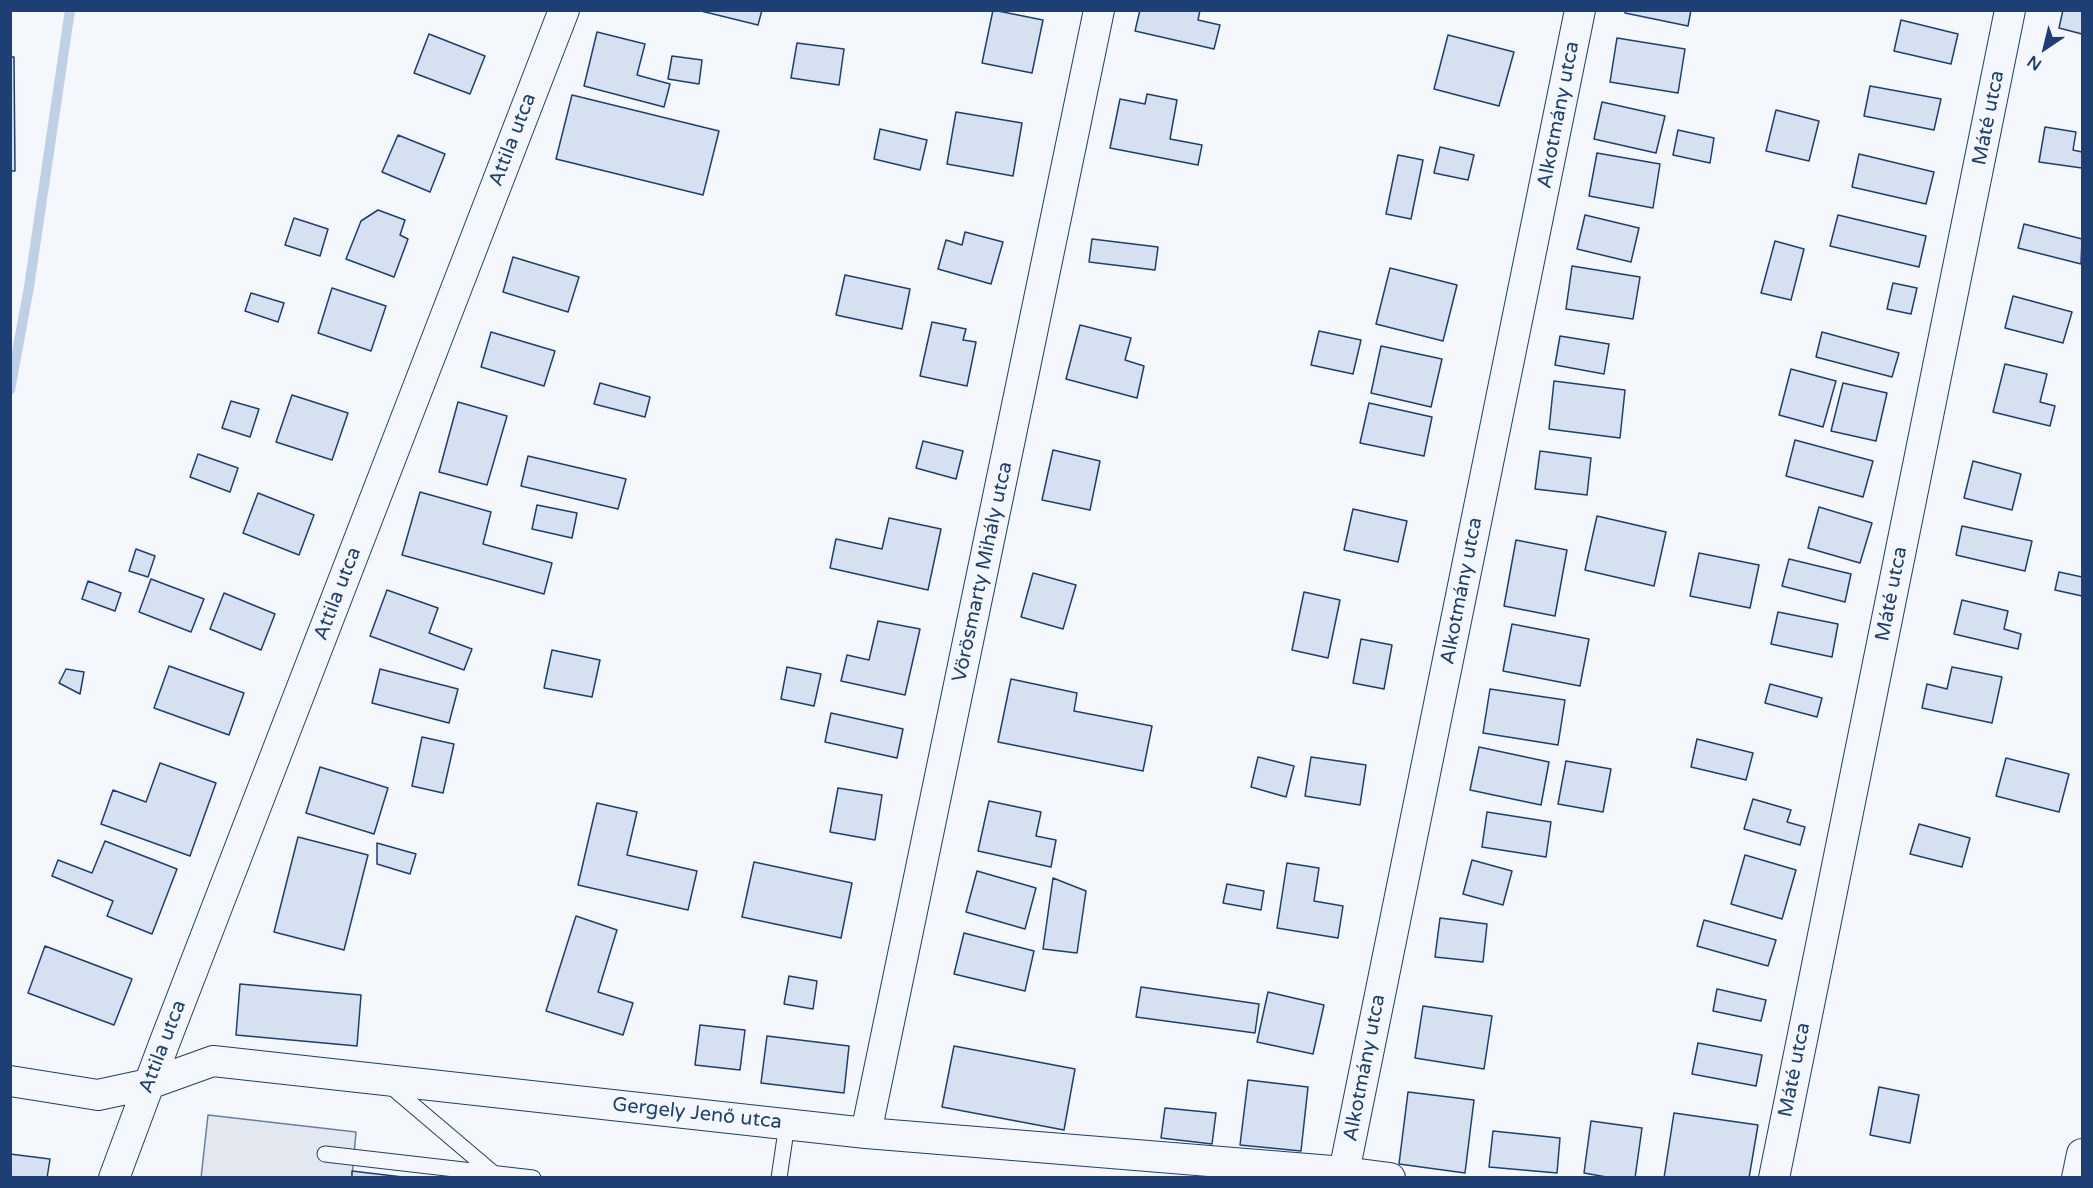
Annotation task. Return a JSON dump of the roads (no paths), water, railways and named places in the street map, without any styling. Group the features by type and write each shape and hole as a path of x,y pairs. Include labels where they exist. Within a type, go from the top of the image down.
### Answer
{"street":[{"name":"Attila utca","path":"114,1178 564,10"},
{"name":"Vörösmarty Mihály utca","path":"866,1132 1099,10"},
{"name":"Alkotmány utca","path":"1344,1172 1580,10"},
{"name":"Máté utca","path":"1774,1178 2010,10"},
{"name":"Gergely Jenő utca","path":"10,1081 98,1095 149,1084 213,1061 866,1132 1148,1167 1344,1172 1390,1178"},
{"path":"2077,1178 2082,1154"}],"lane":[{"path":"382,1080 493,1173"},
{"path":"779,1178 787,1124"},
{"path":"325,1154 533,1178"}],"waterway":[{"path":"10,390 29,287 70,10"}]}
